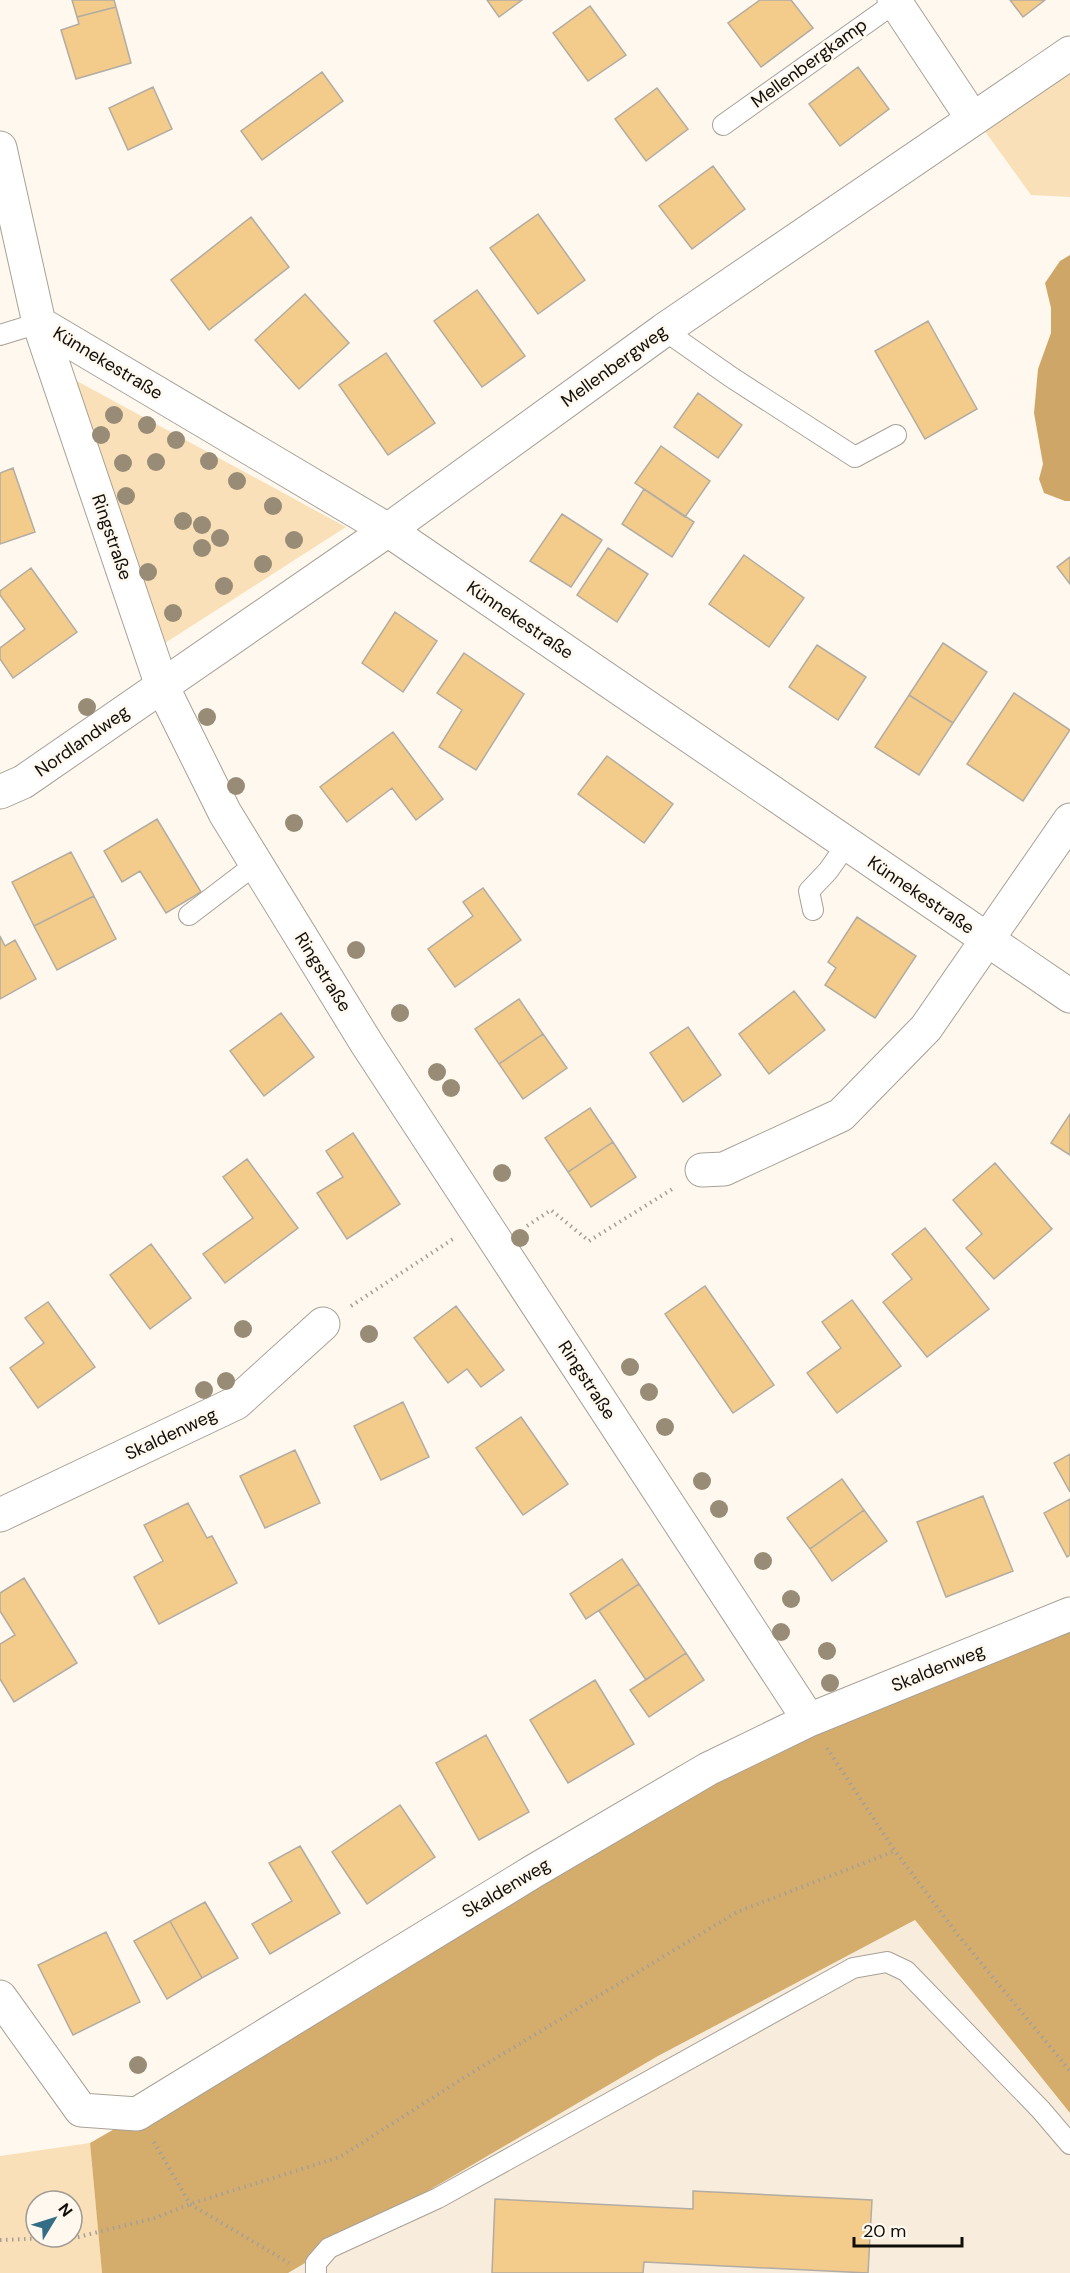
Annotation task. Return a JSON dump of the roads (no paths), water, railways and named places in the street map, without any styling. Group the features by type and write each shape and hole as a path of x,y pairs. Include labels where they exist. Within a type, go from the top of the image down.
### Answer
{"street":[{"name":"Mellenbergkamp","path":"895,1 973,119"},
{"name":"Mellenbergweg","path":"162,686 388,530 664,330 1070,53"},
{"name":"Ringstraße","path":"0,148 4,187 39,323 162,686 225,813 367,1044 809,1720"},
{"name":"Künnekestraße","path":"39,323 388,530 1070,996"},
{"name":"Nordlandweg","path":"0,792 23,782 162,686"},
{"path":"987,940 1070,820"},
{"name":"Künnekestraße","path":"702,1170 724,1169 842,1115 926,1028 987,940"},
{"name":"Skaldenweg","path":"0,1515 236,1403 323,1324"},
{"name":"Skaldenweg","path":"0,1997 81,2110 137,2114 534,1871 708,1769 809,1720 1070,1614"}],"lane":[{"name":"Mellenbergkamp","path":"723,125 895,1"},
{"path":"0,334 39,323"},
{"path":"664,330 855,457 896,435"},
{"path":"813,910 809,891 828,871 847,844"},
{"path":"189,915 256,864"},
{"path":"316,2273 316,2263 329,2248 438,2199 853,1968 887,1962 906,1971 1041,2110 1070,2145"}]}
